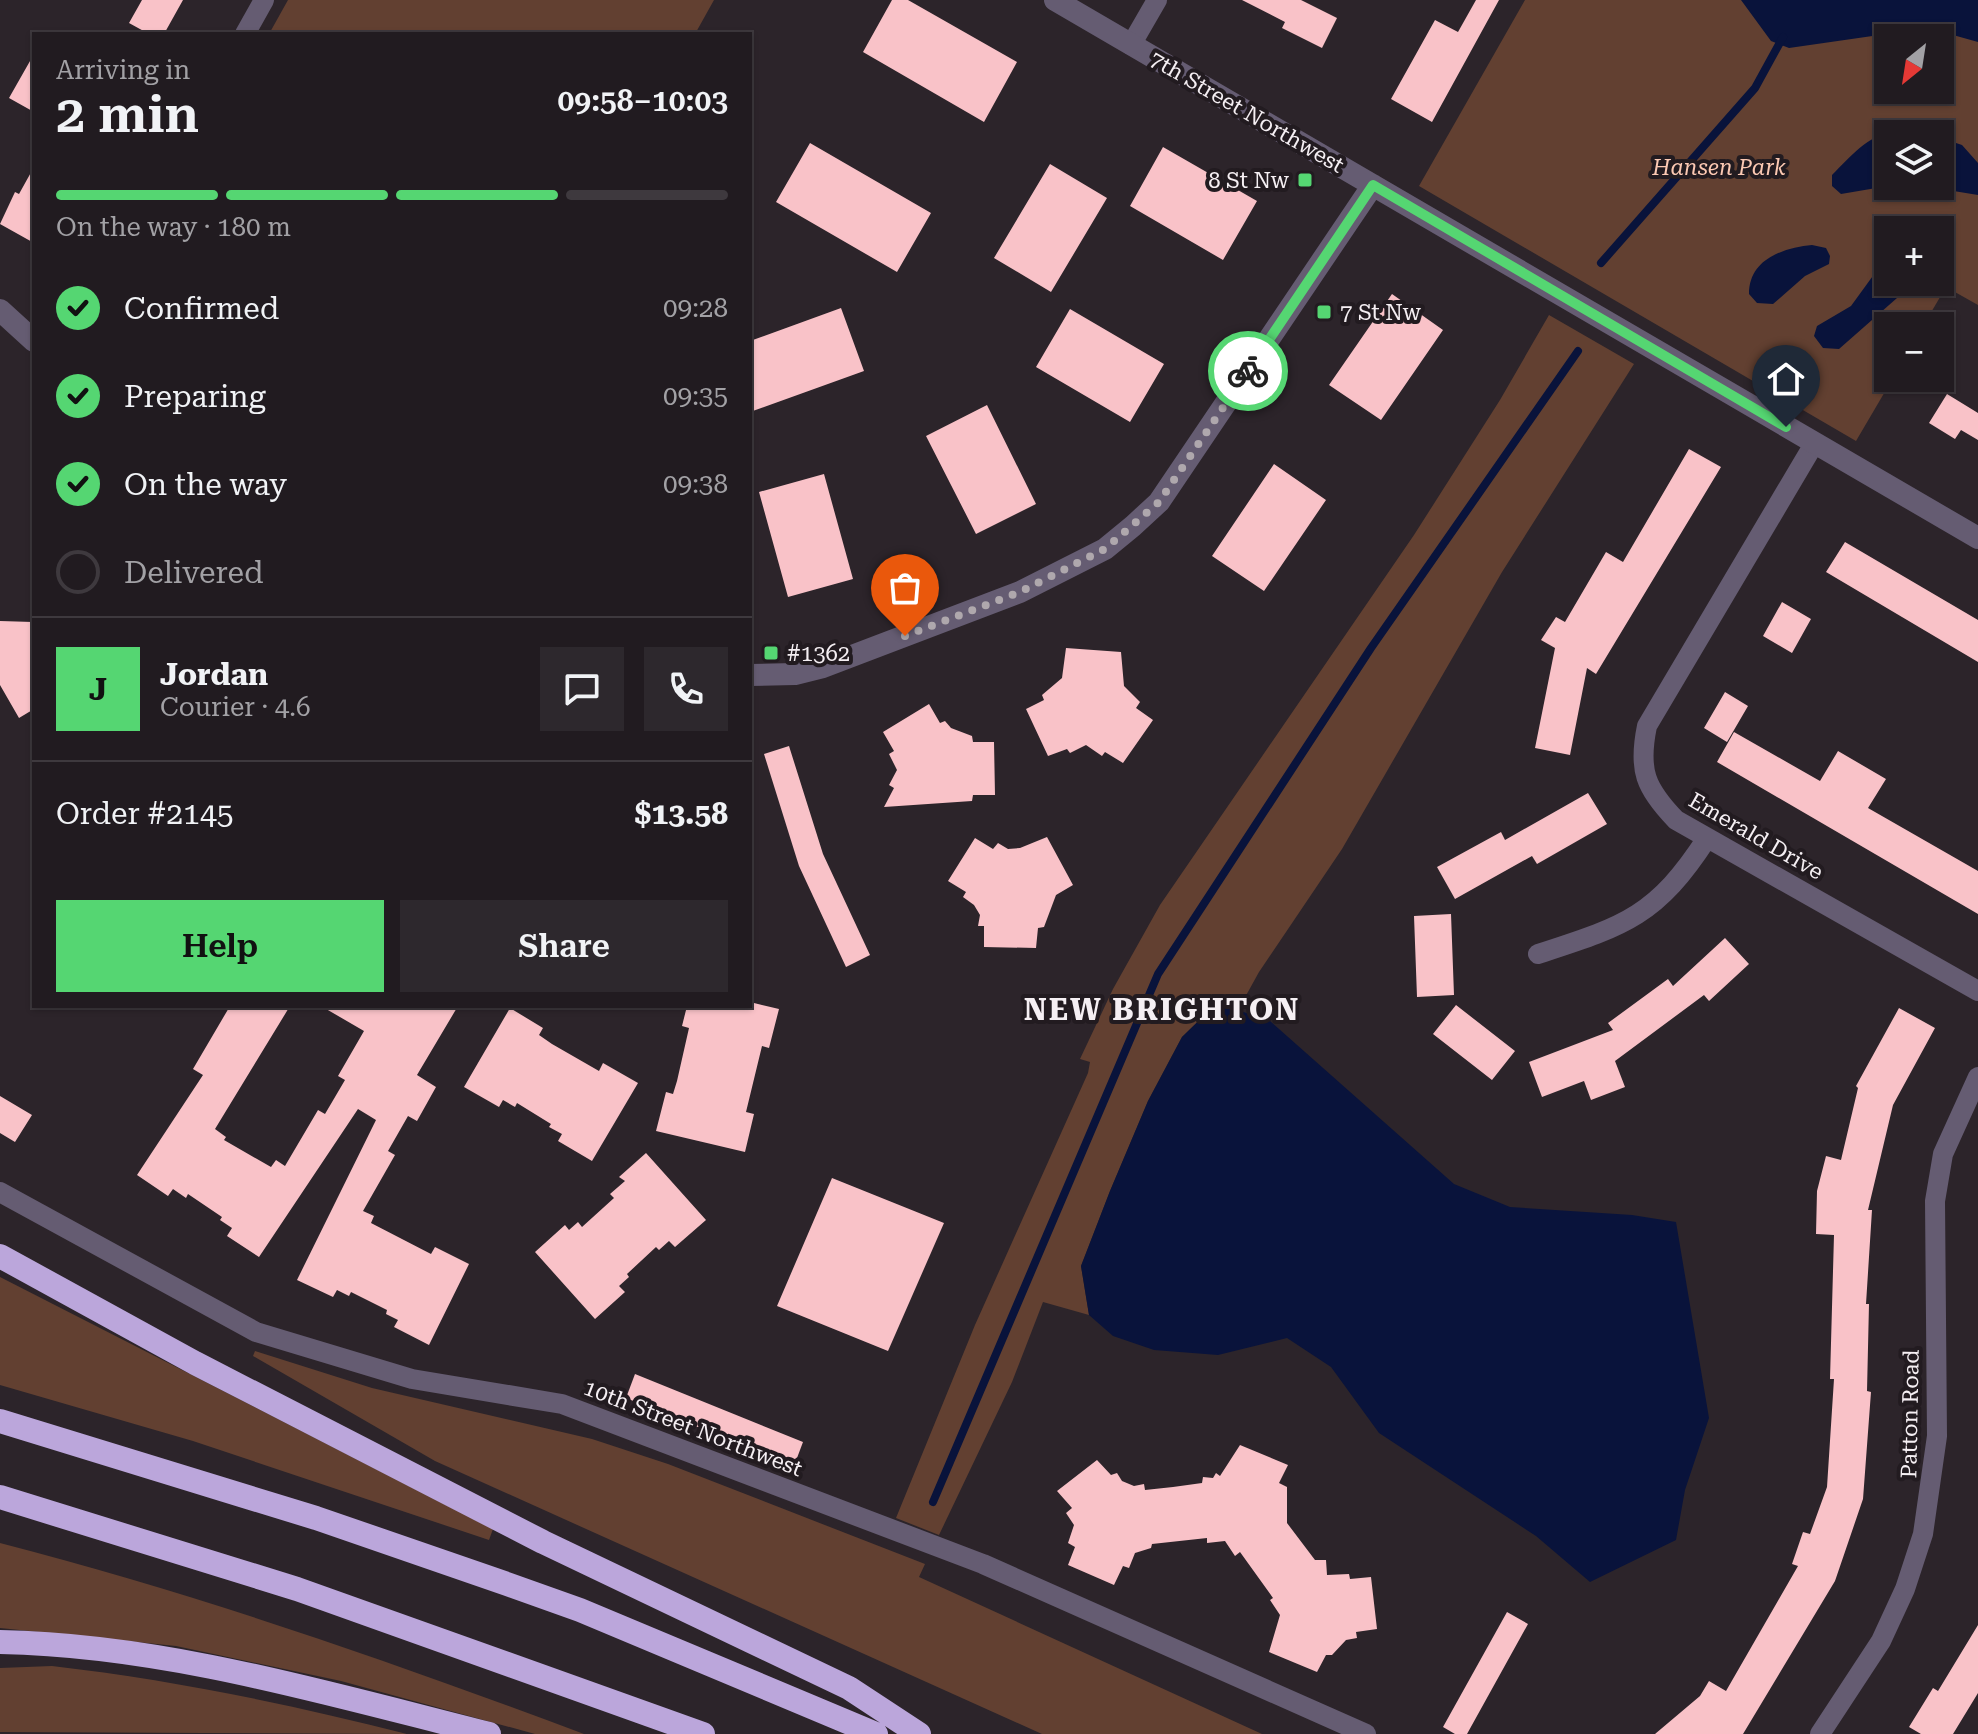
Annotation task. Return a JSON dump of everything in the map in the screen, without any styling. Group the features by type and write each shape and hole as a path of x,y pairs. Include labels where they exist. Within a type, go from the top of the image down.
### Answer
{"highway":[{"path":"0,1256 182,1357 543,1542 849,1688 919,1734"},
{"path":"0,1421 316,1518 580,1610 876,1734"},
{"path":"0,1497 325,1598 703,1734"},
{"path":"0,1642 70,1647 248,1675 489,1734"}],"street":[{"path":"246,32 264,0"},
{"name":"7th Street Northwest","path":"1055,0 1978,538"},
{"path":"1131,45 1157,0"},
{"path":"752,675 795,674 823,667 1020,592 1105,549 1159,502 1373,185"},
{"path":"0,310 32,339"},
{"name":"Emerald Drive","path":"1814,444 1647,726 1642,765 1648,786 1676,820 1978,991"},
{"path":"1538,954 1608,932 1638,917 1664,897 1707,838"},
{"name":"Patton Road","path":"1820,1734 1881,1641 1905,1589 1923,1534 1937,1436 1935,1201 1943,1154 1978,1077"},
{"name":"10th Street Northwest","path":"0,1192 256,1332 412,1379 562,1404 983,1564 1366,1734"}],"green space":[{"path":"288,0 714,0 696,32 270,32"},
{"name":"Hansen Park","path":"1525,0 1978,0 1978,305 1954,292 1954,216 1874,216 1874,296 1941,296 1931,312 1874,312 1874,392 1885,392 1856,441 1419,186"},
{"path":"1549,315 1634,364 1502,572 1342,849 1259,972 1238,1010 1217,1003 1182,1037 1148,1101 1081,1266 1089,1315 1043,1302 1012,1382 939,1535 896,1518 975,1325 1088,1073 1090,1062 1080,1059 1113,989 1160,905 1414,535 1500,400"},
{"path":"0,1277 493,1529 489,1540 193,1441 0,1385"},
{"path":"255,1351 372,1388 592,1439 668,1464 925,1564 919,1577 1262,1734 1042,1734 435,1461 253,1356"},
{"path":"0,1543 148,1584 294,1631 584,1734 535,1734 341,1681 176,1646 0,1628"},
{"path":"52,1666 231,1694 407,1734 0,1732 0,1668"}],"water":[{"path":"1741,0 1978,0 1978,42 1954,35 1954,24 1874,24 1874,36 1789,48 1771,41"},
{"path":"1874,138 1874,188 1841,194 1832,186 1832,175"},
{"path":"1954,142 1962,145 1978,163 1978,195 1954,191"},
{"path":"1812,245 1826,248 1830,256 1829,264 1805,276 1773,304 1757,303 1749,294 1755,272 1761,264 1779,253"},
{"path":"1874,274 1874,296 1897,298 1881,312 1874,312 1874,318 1839,349 1823,348 1814,336 1817,326 1851,306"},
{"path":"1217,1003 1270,1021 1454,1184 1510,1207 1632,1215 1676,1222 1709,1418 1685,1490 1676,1540 1590,1582 1536,1536 1379,1433 1331,1367 1287,1338 1218,1355 1154,1350 1113,1336 1089,1315 1081,1266 1110,1191 1148,1101 1182,1037"}],"building":[{"path":"142,0 183,0 165,32 145,32 129,23"},
{"path":"892,0 908,0 1017,62 984,122 863,52"},
{"path":"1242,0 1301,0 1337,18 1322,48 1282,28 1285,22"},
{"path":"1476,0 1499,0 1432,122 1391,99 1435,20 1458,32"},
{"path":"32,58 32,111 9,98"},
{"path":"810,143 931,213 897,272 776,202"},
{"path":"1163,147 1257,201 1223,260 1130,206"},
{"path":"1050,164 1107,198 1051,292 994,258"},
{"path":"32,171 32,242 0,224 15,192 19,194"},
{"path":"1392,294 1443,330 1381,420 1329,385"},
{"path":"841,308 864,371 752,411 752,340"},
{"path":"1070,309 1164,364 1130,422 1036,367"},
{"path":"1947,394 1978,413 1978,440 1961,430 1955,439 1929,423"},
{"path":"987,405 1036,504 976,534 926,436"},
{"path":"1689,449 1721,467 1596,674 1587,668 1570,755 1535,748 1555,648 1541,640 1556,617 1565,622 1606,552 1623,562"},
{"path":"1274,464 1326,500 1264,591 1212,556"},
{"path":"824,474 853,579 788,597 759,492"},
{"path":"1845,542 1978,620 1978,662 1826,572"},
{"path":"1782,602 1811,619 1792,653 1763,636"},
{"path":"0,621 32,622 32,710 19,718 0,685"},
{"path":"1066,648 1121,652 1124,686 1140,702 1136,708 1153,720 1123,763 1105,752 1102,756 1086,745 1070,753 1067,749 1048,756 1026,709 1044,700 1042,695 1062,678"},
{"path":"1725,692 1748,706 1727,742 1704,728"},
{"path":"929,704 940,723 945,721 951,728 972,736 973,742 994,742 995,795 973,795 972,801 884,807 894,788 889,785 897,770 889,754 894,751 883,732"},
{"path":"1734,732 1820,781 1838,751 1886,779 1868,808 1978,871 1978,914 1717,762"},
{"path":"789,746 823,854 870,955 846,967 799,866 764,754"},
{"path":"1588,793 1607,824 1537,864 1532,856 1455,899 1437,867 1501,832 1505,840"},
{"path":"1047,837 1073,885 1056,895 1044,927 1038,928 1036,948 984,947 984,926 978,926 980,915 974,905 963,897 966,892 948,881 975,838 993,849 998,843 1008,849 1020,848"},
{"path":"1451,914 1454,995 1417,997 1414,916"},
{"path":"1725,938 1749,964 1709,1001 1704,995 1615,1061 1625,1087 1591,1100 1584,1081 1542,1097 1529,1062 1613,1030 1608,1023 1668,979 1673,986"},
{"path":"752,1002 779,1009 769,1048 762,1046 746,1112 754,1114 745,1152 656,1131 666,1092 673,1094 677,1081 689,1028 682,1026 686,1008 752,1008"},
{"path":"1456,1005 1515,1051 1492,1080 1433,1034"},
{"path":"229,1008 289,1008 215,1129 226,1137 224,1140 271,1167 276,1160 285,1166 318,1110 325,1114 345,1080 338,1076 364,1031 324,1008 457,1008 417,1075 436,1087 417,1121 408,1116 388,1151 395,1155 363,1211 374,1216 371,1223 431,1254 435,1247 469,1264 429,1345 394,1327 398,1320 386,1314 387,1310 351,1292 349,1296 337,1290 333,1297 297,1280 376,1120 358,1109 259,1257 227,1236 232,1228 220,1220 222,1217 188,1194 186,1198 173,1189 168,1196 137,1175 203,1075 193,1069"},
{"path":"510,1008 543,1028 539,1035 552,1044 599,1071 603,1063 638,1083 592,1161 558,1141 562,1134 517,1103 515,1107 503,1100 499,1107 464,1087"},
{"path":"1899,1008 1935,1028 1893,1105 1868,1210 1872,1210 1866,1304 1869,1304 1867,1391 1871,1392 1863,1499 1835,1581 1743,1734 1655,1734 1700,1696 1709,1681 1726,1691 1798,1566 1792,1564 1803,1532 1810,1534 1827,1487 1834,1379 1830,1379 1834,1235 1816,1234 1817,1191 1826,1156 1841,1160 1856,1086"},
{"path":"0,1096 32,1115 15,1142 0,1133"},
{"path":"646,1153 706,1220 675,1247 669,1241 659,1250 656,1247 627,1274 629,1277 619,1286 625,1292 595,1319 535,1252 565,1225 569,1230 578,1222 582,1227 614,1198 610,1194 625,1181 619,1177"},
{"path":"832,1178 944,1223 888,1351 777,1306"},
{"path":"635,1374 803,1442 794,1466 626,1398"},
{"path":"1240,1445 1288,1465 1279,1483 1287,1487 1287,1523 1315,1560 1326,1560 1327,1575 1349,1574 1350,1579 1371,1577 1377,1629 1356,1632 1357,1638 1346,1640 1332,1655 1326,1655 1317,1672 1269,1652 1280,1615 1270,1600 1273,1598 1240,1552 1235,1556 1225,1541 1207,1543 1207,1538 1152,1544 1151,1548 1135,1553 1129,1568 1123,1566 1114,1585 1068,1565 1075,1547 1068,1543 1074,1525 1066,1513 1072,1508 1057,1491 1097,1460 1111,1475 1117,1473 1122,1481 1134,1486 1144,1484 1145,1490 1202,1483 1203,1477 1213,1478 1216,1473 1220,1476"},
{"path":"1507,1612 1528,1624 1467,1734 1455,1734 1443,1727"},
{"path":"1978,1625 1978,1693 1953,1734 1921,1734 1909,1727 1933,1688 1938,1691"}],"waterway":[{"path":"1601,263 1755,88 1783,37"},
{"path":"933,1502 1158,974 1371,648 1578,351"}],"way so far":[{"path":"905,636 1020,592 1105,549 1159,502 1248,371"}],"place":[{"name":"8 St Nw","path":"1305,180"},
{"name":"7 St Nw","path":"1324,312"},
{"name":"#1362","path":"771,653"}],"district":[{"name":"NEW BRIGHTON","path":"1162,1009"}],"route":[{"path":"1248,371 1373,185 1786,427"}]}
